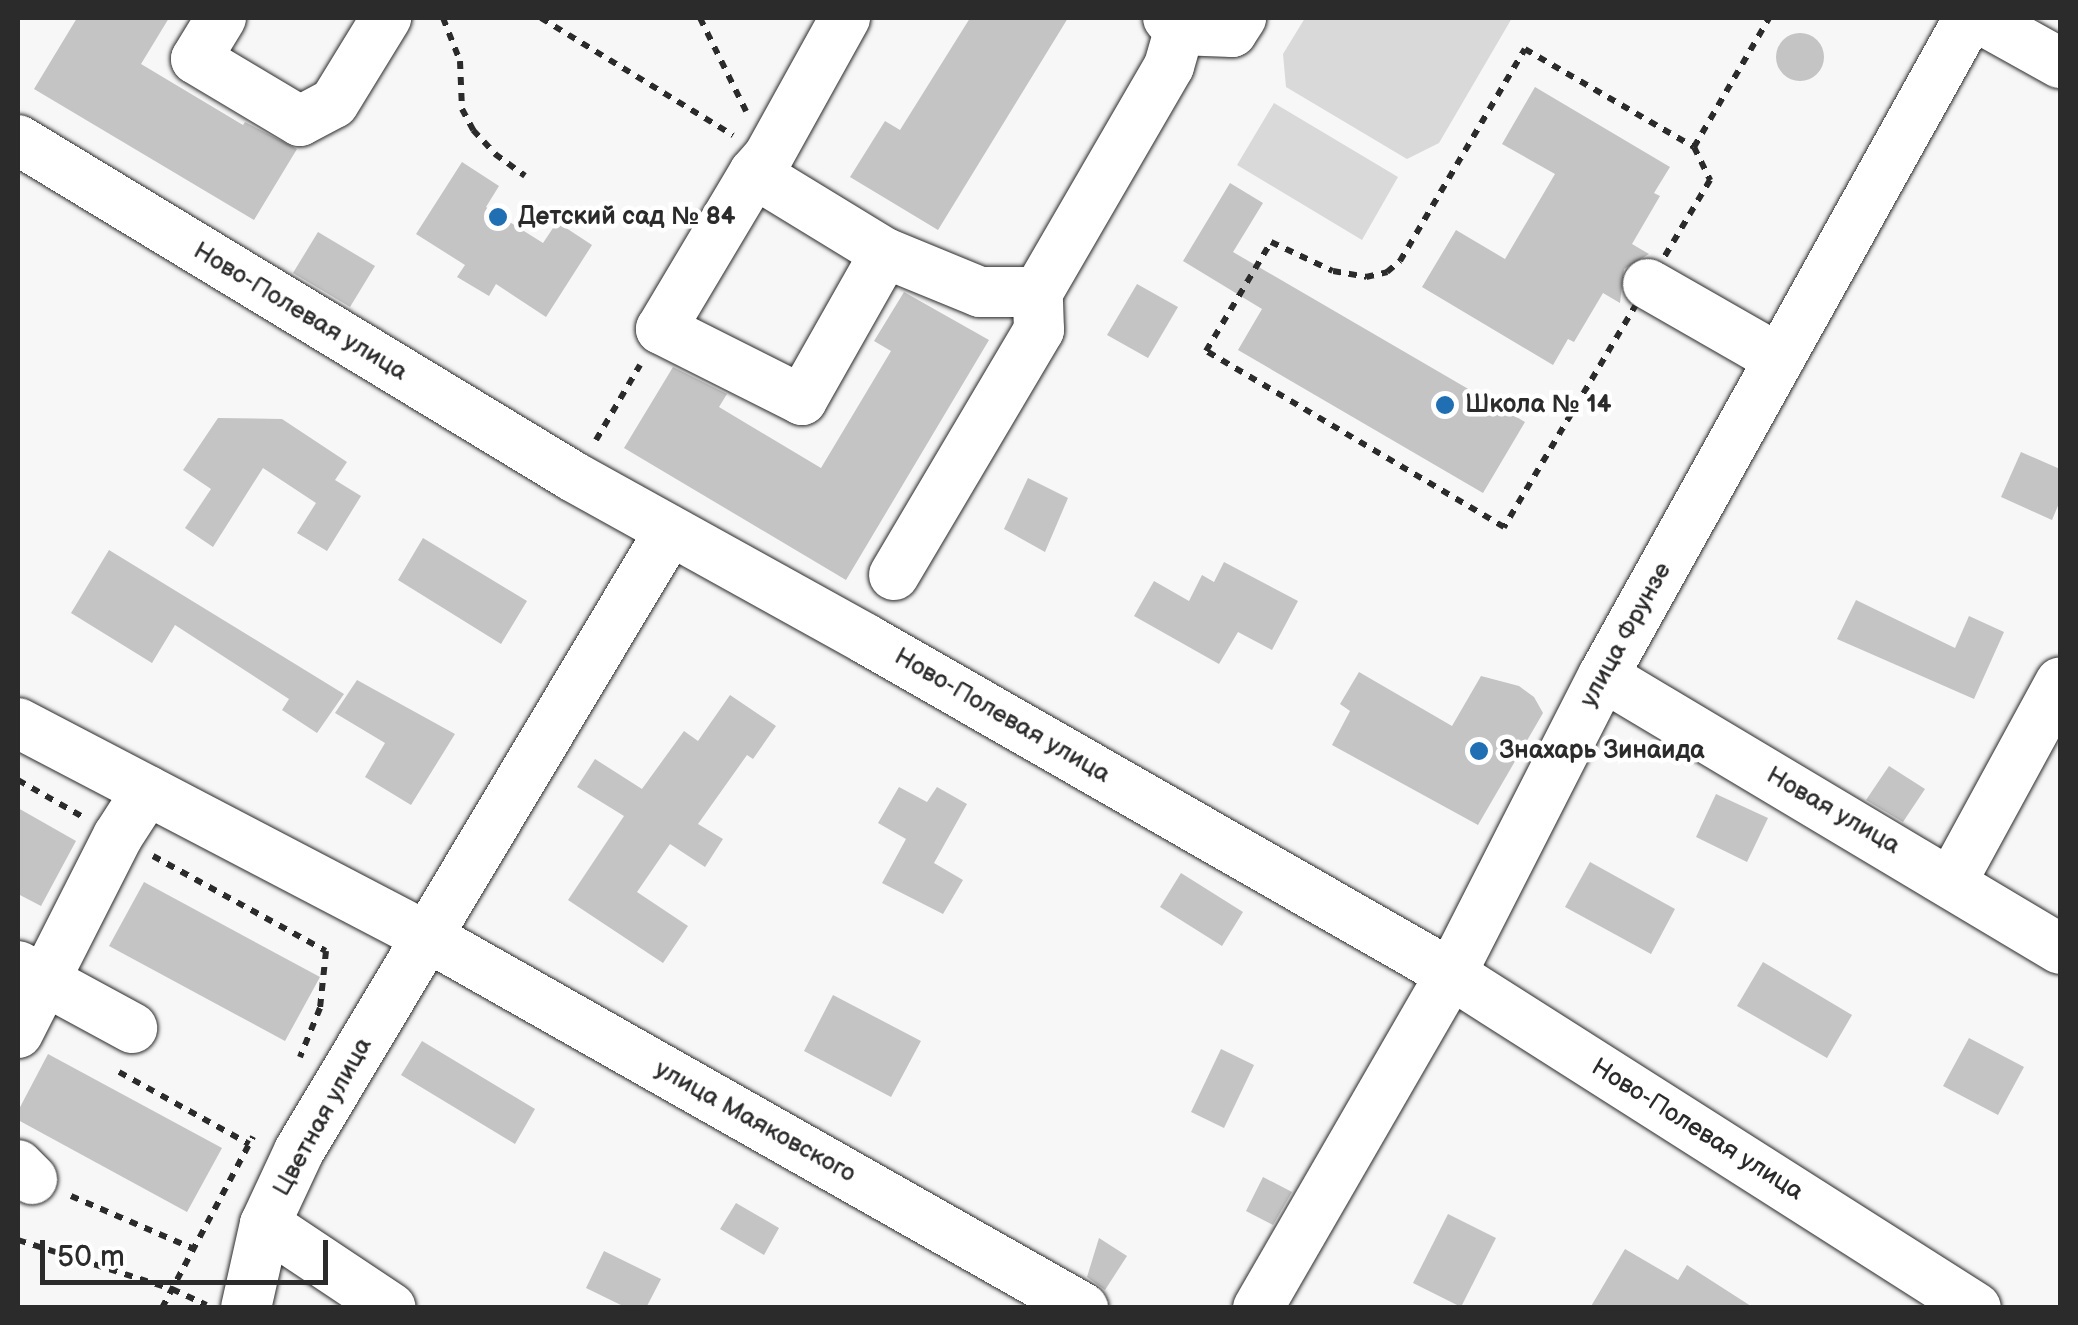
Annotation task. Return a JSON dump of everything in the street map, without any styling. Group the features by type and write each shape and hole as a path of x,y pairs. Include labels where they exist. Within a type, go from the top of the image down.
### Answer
{"street":[{"path":"221,18 196,59 300,120 334,103 386,18"},
{"path":"845,18 661,329 802,400 886,253"},
{"path":"894,574 1039,330 1038,292 1169,66 1174,24 1232,32 1241,18"},
{"name":"улица Фрунзе","path":"1258,1308 1451,974 1603,676 1969,18"},
{"path":"1979,18 2060,63"},
{"name":"Ново-Полевая улица","path":"18,140 574,478 866,638 1451,974 1976,1308"},
{"path":"761,165 886,253 980,292 1038,292"},
{"path":"1648,284 1779,359"},
{"path":"428,937 670,532"},
{"name":"Новая улица","path":"1603,676 2060,949"},
{"path":"1952,881 2060,683"},
{"name":"улица Маяковского","path":"18,723 428,937 1083,1308"},
{"path":"18,1033 32,973 147,792"},
{"name":"Цветная улица","path":"246,1308 264,1224 298,1152 428,937"},
{"path":"32,973 122,1048"},
{"path":"264,1224 391,1308"}],"path":[{"path":"443,18 460,61 462,109 472,130 495,154 525,176"},
{"path":"541,18 761,165"},
{"path":"700,18 761,165"},
{"path":"1694,148 1769,18"},
{"path":"1525,49 1694,148 1710,180 1504,527 1206,352 1271,242 1333,271 1366,276 1387,272 1400,260 1418,236 1525,49"},
{"path":"574,478 661,329"},
{"path":"18,780 326,950 320,1008 298,1063"},
{"path":"122,1048 249,1144"},
{"path":"162,1308 259,1128"},
{"path":"25,1172 194,1248"},
{"path":"18,1240 172,1289 212,1308"}],"shaded area":[{"path":"1305,18 1512,18 1439,143 1407,159 1286,87 1283,54"},
{"path":"1274,103 1398,177 1362,240 1237,165"}],"building":[{"path":"77,18 169,18 141,64 243,125 245,122 297,149 254,220 34,89"},
{"path":"970,18 1068,18 938,230 850,177 885,121 900,130"},
{"path":"1800,33 1817,40 1824,57 1817,74 1800,81 1783,74 1776,57 1783,40"},
{"path":"1535,87 1670,167 1654,193 1660,196 1632,244 1649,254 1624,269 1620,303 1603,293 1574,342 1568,339 1553,365 1422,287 1456,230 1505,259 1555,174 1502,144"},
{"path":"462,162 499,186 486,207 543,243 557,222 592,245 546,317 496,284 489,296 457,277 465,265 416,234"},
{"path":"1230,183 1263,203 1233,252 1525,422 1483,493 1238,350 1262,309 1183,261"},
{"path":"318,232 375,266 350,307 293,273"},
{"path":"1137,284 1178,307 1148,358 1107,335"},
{"path":"904,292 989,340 846,580 624,448 673,367 727,394 719,407 821,468 891,351 874,341"},
{"path":"218,418 282,419 347,462 335,480 361,496 327,551 297,533 316,503 263,468 213,547 185,528 211,489 183,470"},
{"path":"2021,452 2060,469 2060,501 2052,520 2001,497"},
{"path":"1028,478 1068,498 1045,552 1004,529"},
{"path":"423,538 527,601 501,644 398,580"},
{"path":"109,550 344,694 317,733 282,710 289,699 175,625 152,663 71,613"},
{"path":"1224,562 1298,601 1272,650 1238,632 1219,664 1134,616 1154,581 1189,601 1202,575 1214,582"},
{"path":"1856,600 1955,648 1969,616 2004,632 1974,699 1837,639"},
{"path":"1359,672 1452,726 1481,676 1519,686 1534,697 1543,713 1478,825 1332,745 1350,711 1340,704"},
{"path":"357,680 455,734 411,805 365,777 385,743 335,713"},
{"path":"730,695 776,726 753,759 747,755 698,824 723,839 705,867 670,844 637,892 688,926 663,963 568,900 624,816 577,787 595,759 642,789 684,731 698,741"},
{"path":"1889,766 1925,789 1903,822 1866,800"},
{"path":"899,787 927,802 937,787 967,804 934,863 963,880 943,914 882,883 906,839 878,823"},
{"path":"1716,794 1768,818 1747,862 1696,837"},
{"path":"18,808 76,841 41,906 18,894"},
{"path":"1590,862 1675,909 1651,954 1565,907"},
{"path":"1181,873 1243,912 1222,946 1160,907"},
{"path":"144,882 320,977 285,1041 109,946"},
{"path":"1763,962 1852,1015 1827,1058 1737,1006"},
{"path":"833,995 921,1041 891,1097 804,1051"},
{"path":"1969,1038 2024,1067 1998,1115 1943,1086"},
{"path":"422,1041 535,1109 515,1144 401,1075"},
{"path":"1221,1049 1254,1065 1224,1128 1191,1112"},
{"path":"48,1054 222,1148 187,1212 18,1120 18,1111"},
{"path":"1263,1177 1292,1192 1273,1225 1246,1211"},
{"path":"736,1203 779,1228 764,1255 720,1229"},
{"path":"1448,1214 1496,1238 1461,1307 1413,1283"},
{"path":"1099,1238 1127,1256 1105,1290 1087,1277"},
{"path":"1625,1249 1678,1280 1687,1265 1754,1308 1590,1308"},
{"path":"604,1251 661,1279 646,1308 627,1308 586,1288"}],"place":[{"name":"Детский сад № 84","path":"498,217"},
{"name":"Школа № 14","path":"1445,405"},
{"name":"Знахарь Зинаида","path":"1479,751"}]}
